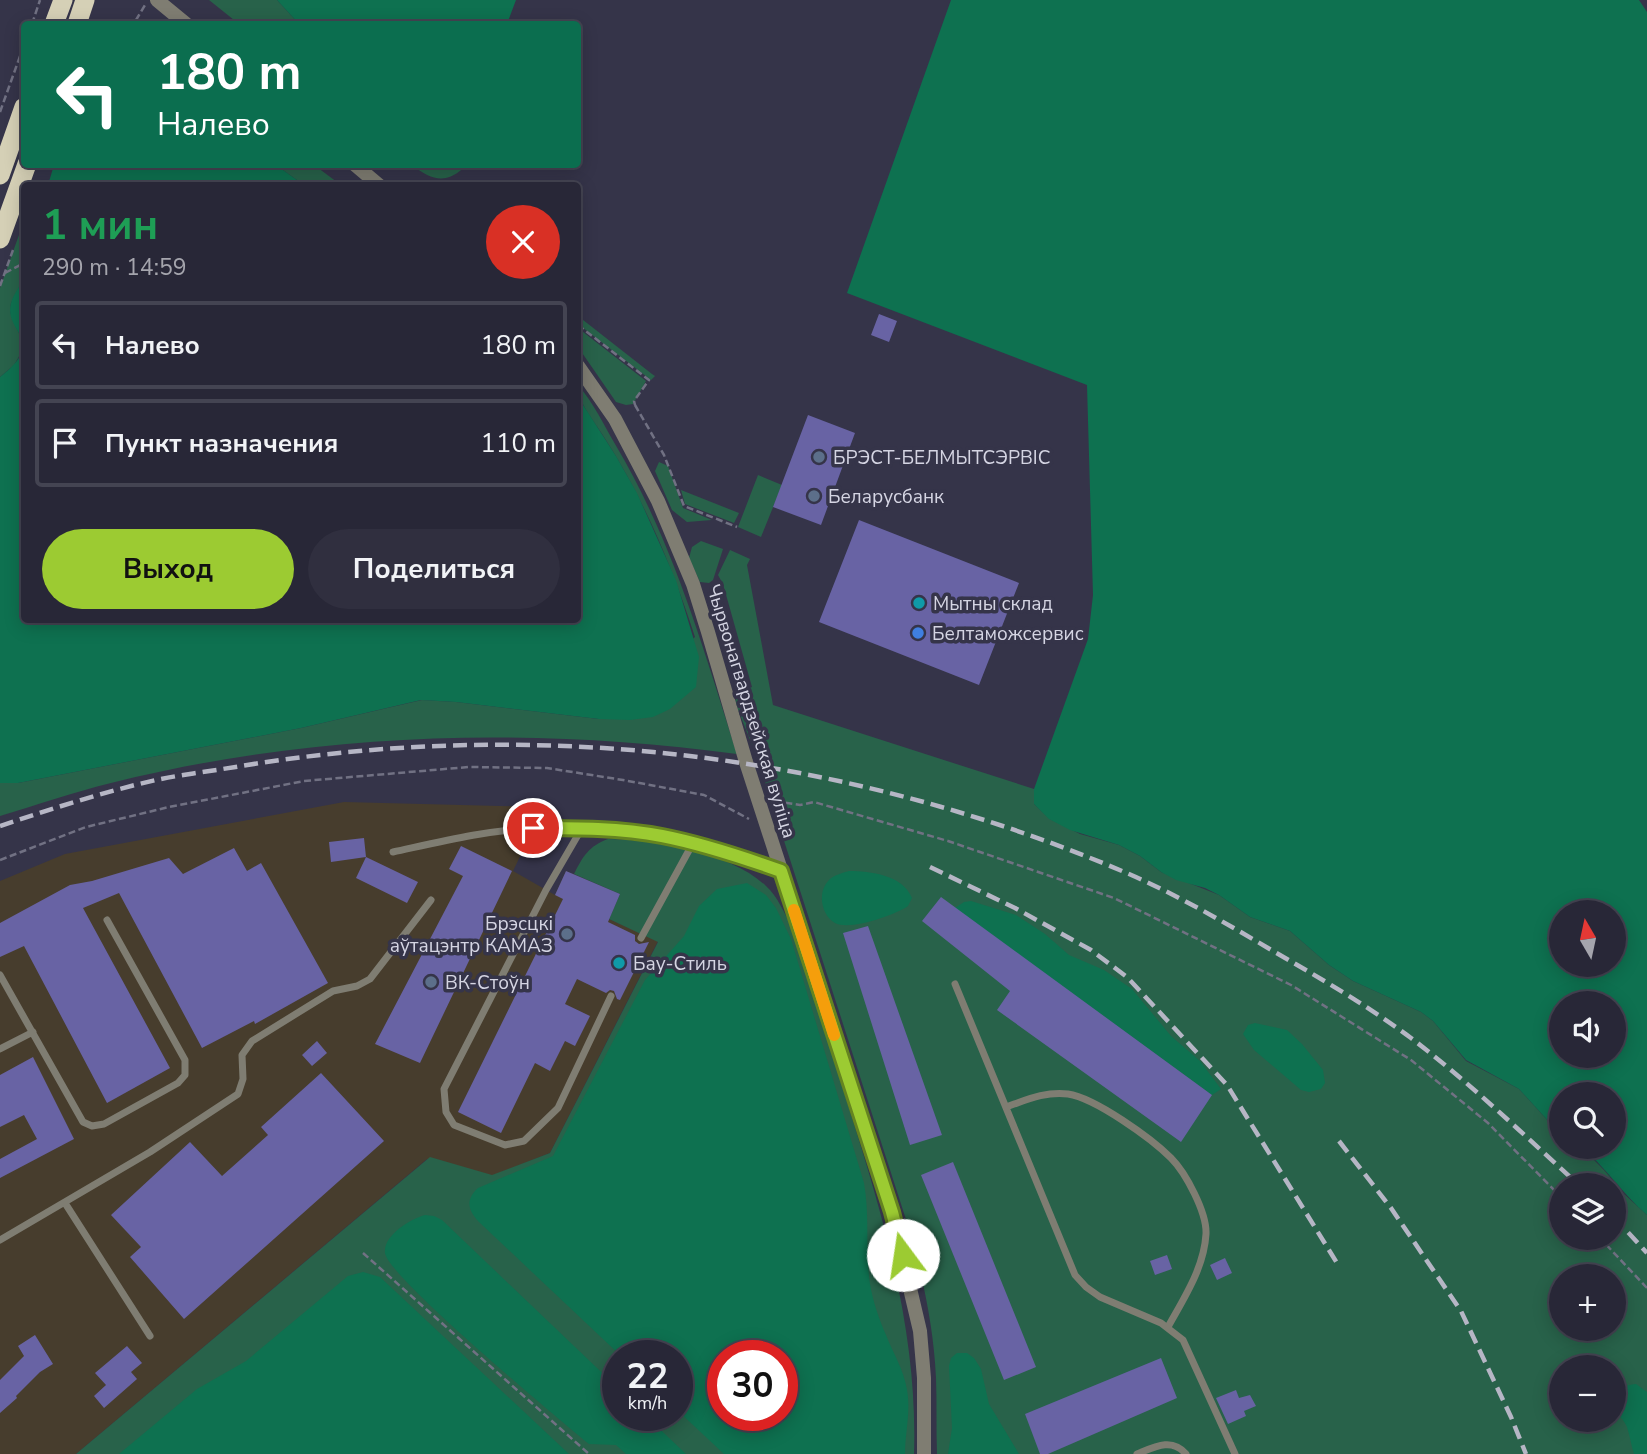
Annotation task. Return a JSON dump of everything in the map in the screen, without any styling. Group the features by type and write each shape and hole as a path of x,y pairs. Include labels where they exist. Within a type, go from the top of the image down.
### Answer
{"highway":[{"path":"55,21 63,0"},
{"path":"78,21 85,0"},
{"path":"0,175 21,116"},
{"path":"0,239 26,168"}],"street":[{"path":"157,0 182,21"},
{"path":"359,168 375,182"},
{"name":"Чырвонагвардзейская вуліца","path":"581,370 621,429 676,541 708,632 758,799 892,1212 919,1331 924,1378 925,1454"}],"lane":[{"path":"393,852 464,836 533,828 582,828 660,836 693,843 781,871"},
{"path":"582,828 546,890 444,1089 446,1112 454,1125 505,1145 524,1141 558,1108 611,996"},
{"path":"641,938 693,843"},
{"path":"0,1240 203,1119 239,1094 243,1079 242,1055 252,1041 333,991 357,986 370,979 431,900"},
{"path":"0,975 83,1122 92,1126 104,1124 178,1083 185,1075 185,1060 107,920"},
{"path":"955,984 1075,1275 1100,1297 1168,1327 1183,1340 1235,1454"},
{"path":"0,1049 33,1032"},
{"path":"1006,1107 1050,1094 1069,1094 1085,1099 1160,1148 1182,1172 1204,1217 1206,1232 1199,1266 1168,1327"},
{"path":"65,1203 150,1336"},
{"path":"1137,1454 1166,1444 1181,1448 1186,1454"}],"path":[{"path":"33,21 40,0"},
{"path":"131,21 136,20 148,0"},
{"path":"0,112 21,53"},
{"path":"5,273 21,265"},
{"path":"581,327 649,380 635,405 664,455 684,506 737,527"},
{"path":"0,860 86,827 169,807 304,781 469,767 547,768 705,795 768,829"},
{"path":"758,799 800,806 814,802 948,841 1114,898 1291,985 1411,1060 1488,1123 1549,1185"},
{"path":"1612,1250 1647,1288"},
{"path":"363,1253 589,1454"}],"shaded area":[{"path":"344,802 544,807 513,871 555,895 566,871 620,894 609,919 658,941 550,1153 492,1176 427,1159 76,1454 0,1454 0,881 65,854"}],"green space":[{"path":"209,0 277,0 296,21 235,21"},
{"path":"277,0 516,0 508,21 296,21"},
{"path":"951,0 1639,0 1647,12 1647,1215 1626,1195 1626,1173 1607,1173 1594,1159 1626,1159 1626,1082 1549,1082 1549,1122 1519,1089 1466,1060 1433,1021 1421,1012 1353,981 1329,965 1290,931 1250,917 1205,888 1176,880 1119,845 1070,830 1049,819 1034,804 1034,789 1088,639 1093,595 1087,385 847,293"},
{"path":"53,168 280,168 300,182 49,182"},
{"path":"280,168 318,168 337,182 300,182"},
{"path":"416,168 463,168 446,178 426,175"},
{"path":"21,229 21,284 11,303 10,312 21,338 21,353 14,365 0,377 0,288"},
{"path":"21,284 21,337 10,313 12,300"},
{"path":"581,318 655,376 651,380 581,326"},
{"path":"581,330 646,381 633,404 616,402 581,351"},
{"path":"21,354 21,623 581,623 581,402 637,493 676,580 699,657 696,687 670,709 653,717 630,720 421,700 301,728 18,783 0,783 0,377"},
{"path":"581,389 636,481 654,518 685,596 737,754 659,745 502,737 344,744 188,766 97,787 0,816 0,783 18,783 301,728 422,700 599,719 695,637 656,534 632,484 584,405"},
{"path":"659,462 668,466 683,508 712,520 687,522 672,510 655,471"},
{"path":"758,475 782,485 761,537 738,527"},
{"path":"681,490 739,513 734,523 685,504"},
{"path":"701,541 723,549 713,580 709,583 700,582 689,558 692,547"},
{"path":"730,550 750,559 747,565 773,705 1034,789 1034,804 1050,819 1080,834 1119,845 1140,856 1161,872 1219,895 1250,917 1290,931 1329,965 1353,981 1421,1012 1433,1021 1466,1061 1519,1089 1549,1122 1549,1159 1593,1159 1606,1173 1549,1173 1549,1250 1626,1250 1626,1196 1647,1215 1647,1454 937,1454 933,1343 912,1238 758,760 735,702 738,693 752,687 723,584 718,575"},
{"path":"608,839 669,845 733,865 770,890 792,927 861,1148 896,1277 910,1364 914,1454 76,1454 430,1157 492,1175 550,1153 658,942 609,919 620,894 574,874 587,852"},
{"path":"849,871 876,873 894,879 908,890 912,898 908,906 893,914 861,924 835,923 826,915 822,903 823,891 831,878"},
{"path":"747,883 766,895 776,908 791,939 864,1183 871,1291 906,1383 908,1406 905,1454 724,1454 693,1425 693,1340 604,1340 479,1222 470,1209 471,1197 478,1188 553,1156 645,980 684,936 699,906 717,889"},
{"path":"971,901 1016,915 1045,934 1069,955 1104,970 1132,989 1171,1036 1200,1061 1221,1089 1212,1095 955,908"},
{"path":"1255,1023 1287,1030 1302,1044 1323,1070 1325,1083 1321,1089 1309,1092 1301,1090 1254,1050 1243,1034 1248,1025"},
{"path":"425,1215 442,1220 602,1373 602,1431 662,1431 686,1454 626,1454 616,1445 589,1444 512,1379 443,1317 393,1267 385,1253 388,1240 413,1220"},
{"path":"363,1272 380,1277 569,1454 119,1454 197,1389 246,1361 348,1276"},
{"path":"957,1353 967,1353 981,1369 989,1404 1019,1454 948,1454 952,1428 949,1366 951,1358"},
{"path":"1636,1384 1647,1392 1647,1454 1634,1454 1626,1426 1626,1386"}],"building":[{"path":"879,314 897,321 889,342 871,335"},
{"name":"БРЭСТ-БЕЛМЫТСЭРВІС","path":"808,415 855,433 821,525 773,507"},
{"name":"Мытны склад","path":"859,520 1019,583 979,685 819,622"},
{"path":"364,838 366,857 331,862 329,842"},
{"path":"461,846 512,871 420,1063 375,1044 463,876 449,869"},
{"path":"234,848 247,871 261,863 328,983 255,1024 254,1021 202,1048 119,893 83,908 170,1068 107,1103 24,946 0,957 0,923 70,885 169,858 183,874"},
{"path":"366,857 418,882 407,903 356,878"},
{"path":"566,871 620,894 608,922 635,935 635,941 639,944 649,942 620,1000 614,991 606,993 577,979 565,1004 590,1016 575,1046 565,1041 550,1071 535,1063 501,1133 458,1112 563,899 555,895"},
{"path":"941,897 1212,1095 1181,1142 997,1010 1010,991 922,921"},
{"path":"868,926 942,1135 910,1145 843,933"},
{"path":"317,1041 327,1053 312,1066 302,1055"},
{"path":"33,1057 74,1139 0,1178 0,1159 37,1139 24,1115 0,1127 0,1075"},
{"path":"321,1073 384,1141 184,1319 130,1257 141,1247 111,1215 190,1142 222,1176 268,1135 261,1127"},
{"path":"953,1162 1036,1367 1004,1380 921,1175"},
{"path":"1167,1255 1172,1269 1155,1275 1150,1261"},
{"path":"1225,1258 1232,1273 1217,1280 1210,1265"},
{"path":"35,1335 53,1364 40,1372 0,1413 0,1380 24,1356 18,1346"},
{"path":"127,1346 142,1363 131,1372 137,1379 104,1408 94,1396 106,1385 95,1373"},
{"path":"1161,1358 1177,1398 1048,1454 1040,1454 1025,1414"},
{"path":"1236,1390 1239,1398 1250,1395 1256,1406 1244,1411 1246,1416 1228,1424 1216,1398"}],"railway":[{"path":"0,826 97,795 156,780 353,752 466,745 578,747 689,756 799,773 909,798 1016,831 1122,871 1180,898 1326,982 1395,1026 1476,1091 1566,1173"},
{"path":"930,867 1015,908 1091,950 1127,977 1227,1085 1337,1263"},
{"path":"1339,1141 1391,1208 1461,1311 1526,1454"},
{"path":"1626,1230 1647,1253"}],"slow traffic":[{"path":"794,910 834,1035"}],"place":[{"name":"БРЭСТ-БЕЛМЫТСЭРВІС","path":"819,457"},
{"name":"Беларусбанк","path":"814,496"},
{"name":"Мытны склад","path":"919,603"},
{"name":"Белтаможсервис","path":"918,633"},
{"name":"Брэсцкі аўтацэнтр КАМАЗ","path":"567,934"},
{"name":"Бау-Стиль","path":"619,963"},
{"name":"ВК-Стоўн","path":"431,982"}],"route":[{"path":"533,828 582,828 660,836 734,854 781,871 892,1212 903,1255"}]}
